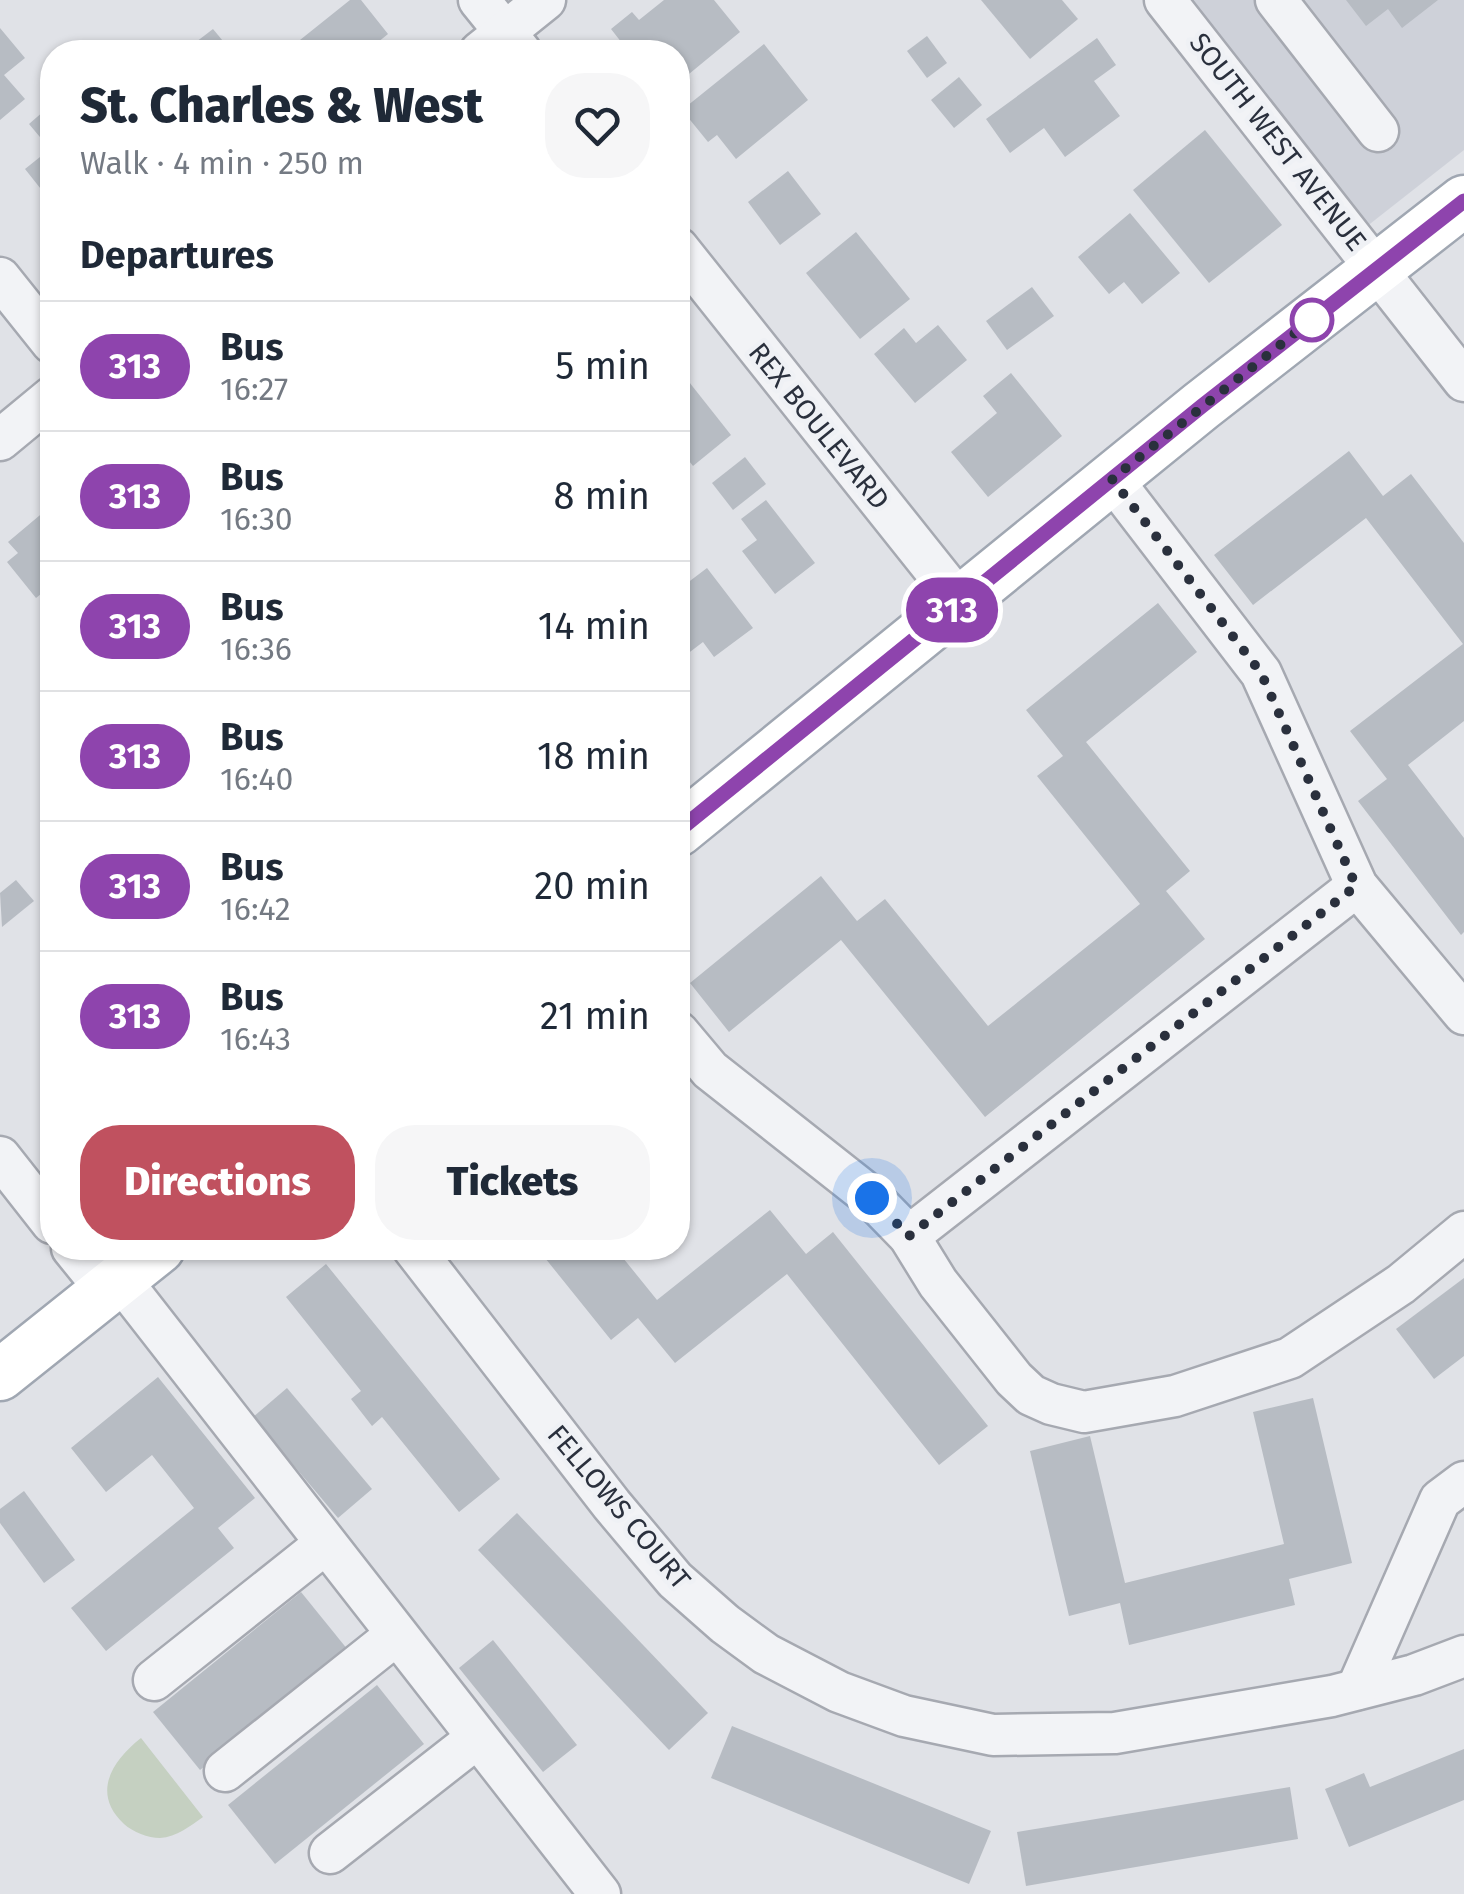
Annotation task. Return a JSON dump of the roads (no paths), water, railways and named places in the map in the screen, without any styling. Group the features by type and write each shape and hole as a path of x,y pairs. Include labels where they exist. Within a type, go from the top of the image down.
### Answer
{"main road":[{"path":"690,821 1112,479 1464,201"},
{"path":"0,1375 144,1260"}],"street":[{"path":"478,0 499,40"},
{"path":"508,40 545,0"},
{"name":"SOUTH WEST AVENUE","path":"1165,0 1464,380"},
{"path":"1276,0 1378,132"},
{"name":"REX BOULEVARD","path":"690,263 961,603"},
{"path":"0,278 40,328"},
{"path":"0,440 40,407"},
{"path":"1112,479 1261,673 1356,886 1464,1014"},
{"path":"909,1236 1356,886"},
{"path":"690,1046 710,1070 872,1198 909,1236 938,1283 1031,1395 1084,1412 1175,1396 1290,1358 1401,1284 1464,1232"},
{"path":"0,1157 40,1207"},
{"path":"86,1260 113,1284 325,1544 600,1894"},
{"name":"FELLOWS COURT","path":"422,1260 612,1505 676,1580 725,1624 806,1677 904,1716 994,1735 1115,1733 1357,1689 1464,1656"},
{"path":"1357,1689 1440,1500 1464,1482"},
{"path":"154,1680 325,1544"},
{"path":"224,1771 396,1635"},
{"path":"330,1853 477,1738"}]}
